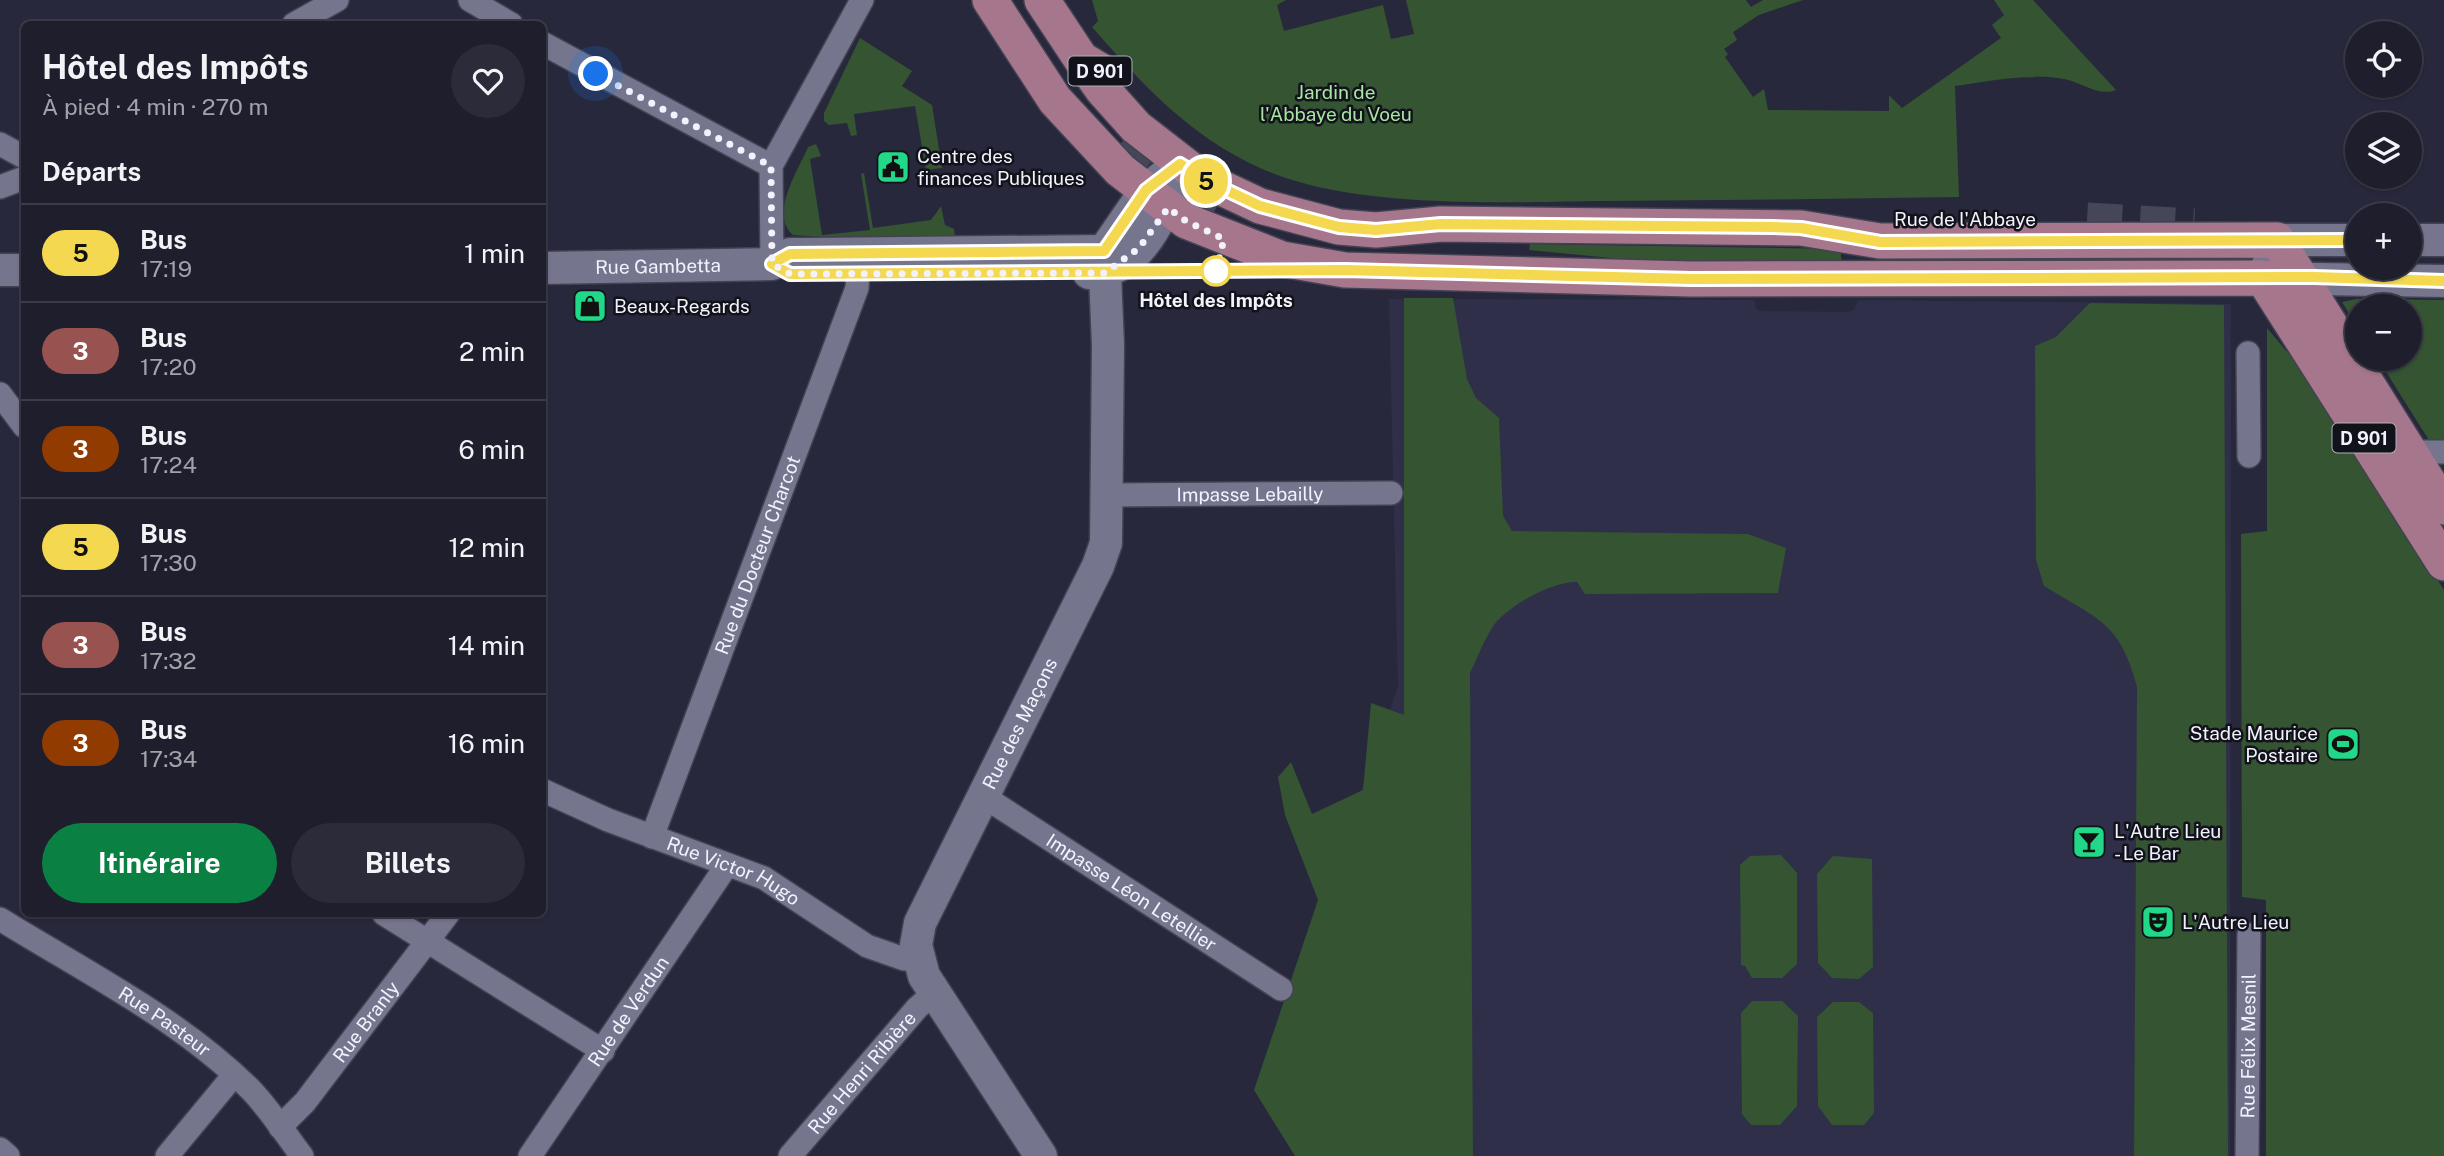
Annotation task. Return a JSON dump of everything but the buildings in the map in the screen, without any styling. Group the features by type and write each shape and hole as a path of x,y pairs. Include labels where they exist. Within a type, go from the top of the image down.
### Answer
{"main road":[{"name":"D 901","path":"1011,2 1081,59"},
{"name":"D 901","path":"1011,2 1055,100 1119,170 1157,199 1210,233 1282,259 1345,270 1691,279 2263,278 2444,563"},
{"name":"D 901","path":"1011,2 1067,83 1122,142"},
{"name":"Rue de l'Abbaye","path":"1081,59 1121,84 1171,129 1221,165 1292,195 1342,209 1441,224"},
{"name":"Rue de l'Abbaye","path":"1081,59 1123,114 1180,164 1238,197 1311,221 1376,230 1441,224 1801,228 1883,218 2087,220"},
{"path":"772,264 790,274 1104,262 1157,199 1180,164"},
{"name":"D 901","path":"1215,210 1252,228 1310,244 1382,251 1508,254 1691,279"},
{"name":"Rue de l'Abbaye","path":"1801,228 1880,242 2345,240"},
{"name":"D 901","path":"2277,240 2299,278 2428,454 2444,507"},
{"path":"2277,240 2263,278 2444,281"},
{"path":"2422,240 2444,240"},
{"path":"772,264 790,254 1104,262"},
{"name":"Rue des Maçons","path":"918,959 916,945 920,923 1098,566 1108,532 1104,262"},
{"name":"Rue Gambetta","path":"546,268 772,264"},
{"path":"0,270 21,270"},
{"name":"D 901","path":"2308,323 2444,533"},
{"path":"918,959 935,992 1041,1156"}],"street":[{"path":"299,21 337,0"},
{"path":"470,0 506,21"},
{"path":"772,264 771,166 862,0"},
{"path":"546,45 771,166"},
{"path":"0,144 21,155"},
{"path":"0,187 21,179"},
{"name":"Rue du Docteur Charcot","path":"652,836 857,288 858,272"},
{"path":"2248,353 2249,457"},
{"path":"0,394 21,421"},
{"name":"Impasse Lebailly","path":"1108,495 1391,493"},
{"name":"Rue Victor Hugo","path":"546,792 652,836 764,878 867,946 904,960 918,959"},
{"name":"Impasse Léon Letellier","path":"983,796 1281,989"},
{"name":"Rue de Verdun","path":"530,1156 604,1051 727,865"},
{"path":"389,917 604,1051"},
{"name":"Rue Branly","path":"280,1126 305,1102 446,917"},
{"name":"Rue Pasteur","path":"0,919 162,1019 234,1075 250,1090 303,1156"},
{"name":"Rue Félix Mesnil","path":"2247,1156 2249,935"},
{"name":"Rue Henri Ribière","path":"790,1156 917,1008 935,992"},
{"path":"167,1156 234,1075"},
{"path":"0,1149 8,1156"}],"shaded area":[{"path":"1389,299 1754,300 1756,309 1761,311 1849,312 1854,310 1858,300 2231,304 2230,1156 1295,1156 1254,1090 1398,687"}],"green space":[{"name":"Jardin de l'Abbaye du Voeu","path":"1092,0 1286,0 1277,5 1284,31 1383,5 1391,39 1414,34 1406,0 1746,0 1751,7 1763,0 1803,0 1759,15 1733,32 1737,40 1724,49 1728,54 1725,57 1753,97 1764,89 1768,110 1889,111 1889,95 1902,108 2001,38 1992,25 2004,15 1994,0 2033,0 2116,90 2103,92 2051,77 2010,78 1955,86 1959,197 1475,202 1383,197 1297,182 1260,168 1211,140 1168,107 1129,69 1092,27 1098,21"},
{"path":"860,38 912,71 902,86 932,105 942,168 926,170 915,106 854,114 857,135 851,136 847,123 829,125 824,121 824,113"},
{"path":"816,144 821,156 810,159 822,235 870,230 861,174 864,173 873,228 931,220 941,206 945,225 954,229 955,239 865,240 793,235 786,226 784,216 788,192 808,147"},
{"path":"1530,244 1840,249 1842,263 1662,263 1529,250"},
{"path":"1404,298 1453,298 1467,379 1476,398 1499,418 1503,516 1512,531 1748,534 1786,548 1778,593 1585,594 1577,582 1555,586 1530,597 1498,620 1470,673 1473,1156 1295,1156 1254,1090 1318,900 1285,815 1278,777 1291,762 1312,814 1363,790 1371,703 1404,715"},
{"path":"2422,300 2444,300 2444,445 2432,445 2386,371 2422,371"},
{"path":"2090,303 2224,305 2228,1156 2134,1156 2137,687 2123,648 2114,635 2092,615 2044,586 2036,560 2035,346 2056,337"},
{"name":"Stade Maurice Postaire","path":"2267,328 2310,379 2444,590 2444,1156 2266,1156 2266,900 2242,897 2241,534 2267,531"},
{"path":"1781,855 1797,873 1797,964 1782,978 1752,978 1745,966 1741,965 1740,865 1750,856"},
{"path":"1833,856 1872,859 1873,967 1859,979 1832,978 1818,963 1817,874"},
{"path":"1752,1001 1782,1001 1798,1016 1797,1106 1780,1125 1751,1125 1742,1114 1741,1013"},
{"path":"1833,1002 1859,1002 1873,1013 1874,1113 1864,1125 1832,1125 1818,1106 1817,1017"}],"tunnel":[{"path":"1122,142 1177,188 1215,210"},
{"path":"2087,220 2194,226"}],"bus line":[{"name":"5","path":"2345,240 1880,242 1801,228 1773,227 1441,224 1376,230 1339,227 1260,206 1225,191 1180,164 1146,190 1104,251 790,254 772,264 790,274 1345,270 1691,279 2345,278"},
{"name":"5","path":"2400,280 2444,281"}],"place":[{"name":"Centre des finances Publiques","path":"893,167"},
{"name":"Hôtel des Impôts","path":"1216,271"},
{"name":"Beaux-Regards","path":"590,306"},
{"name":"Stade Maurice Postaire","path":"2343,744"},
{"name":"L'Autre Lieu - Le Bar","path":"2089,842"},
{"name":"L'Autre Lieu","path":"2158,922"}],"route":[{"path":"596,74 771,166 772,264 790,274 1105,273 1139,248 1168,208 1186,221 1224,239 1216,271"}]}
